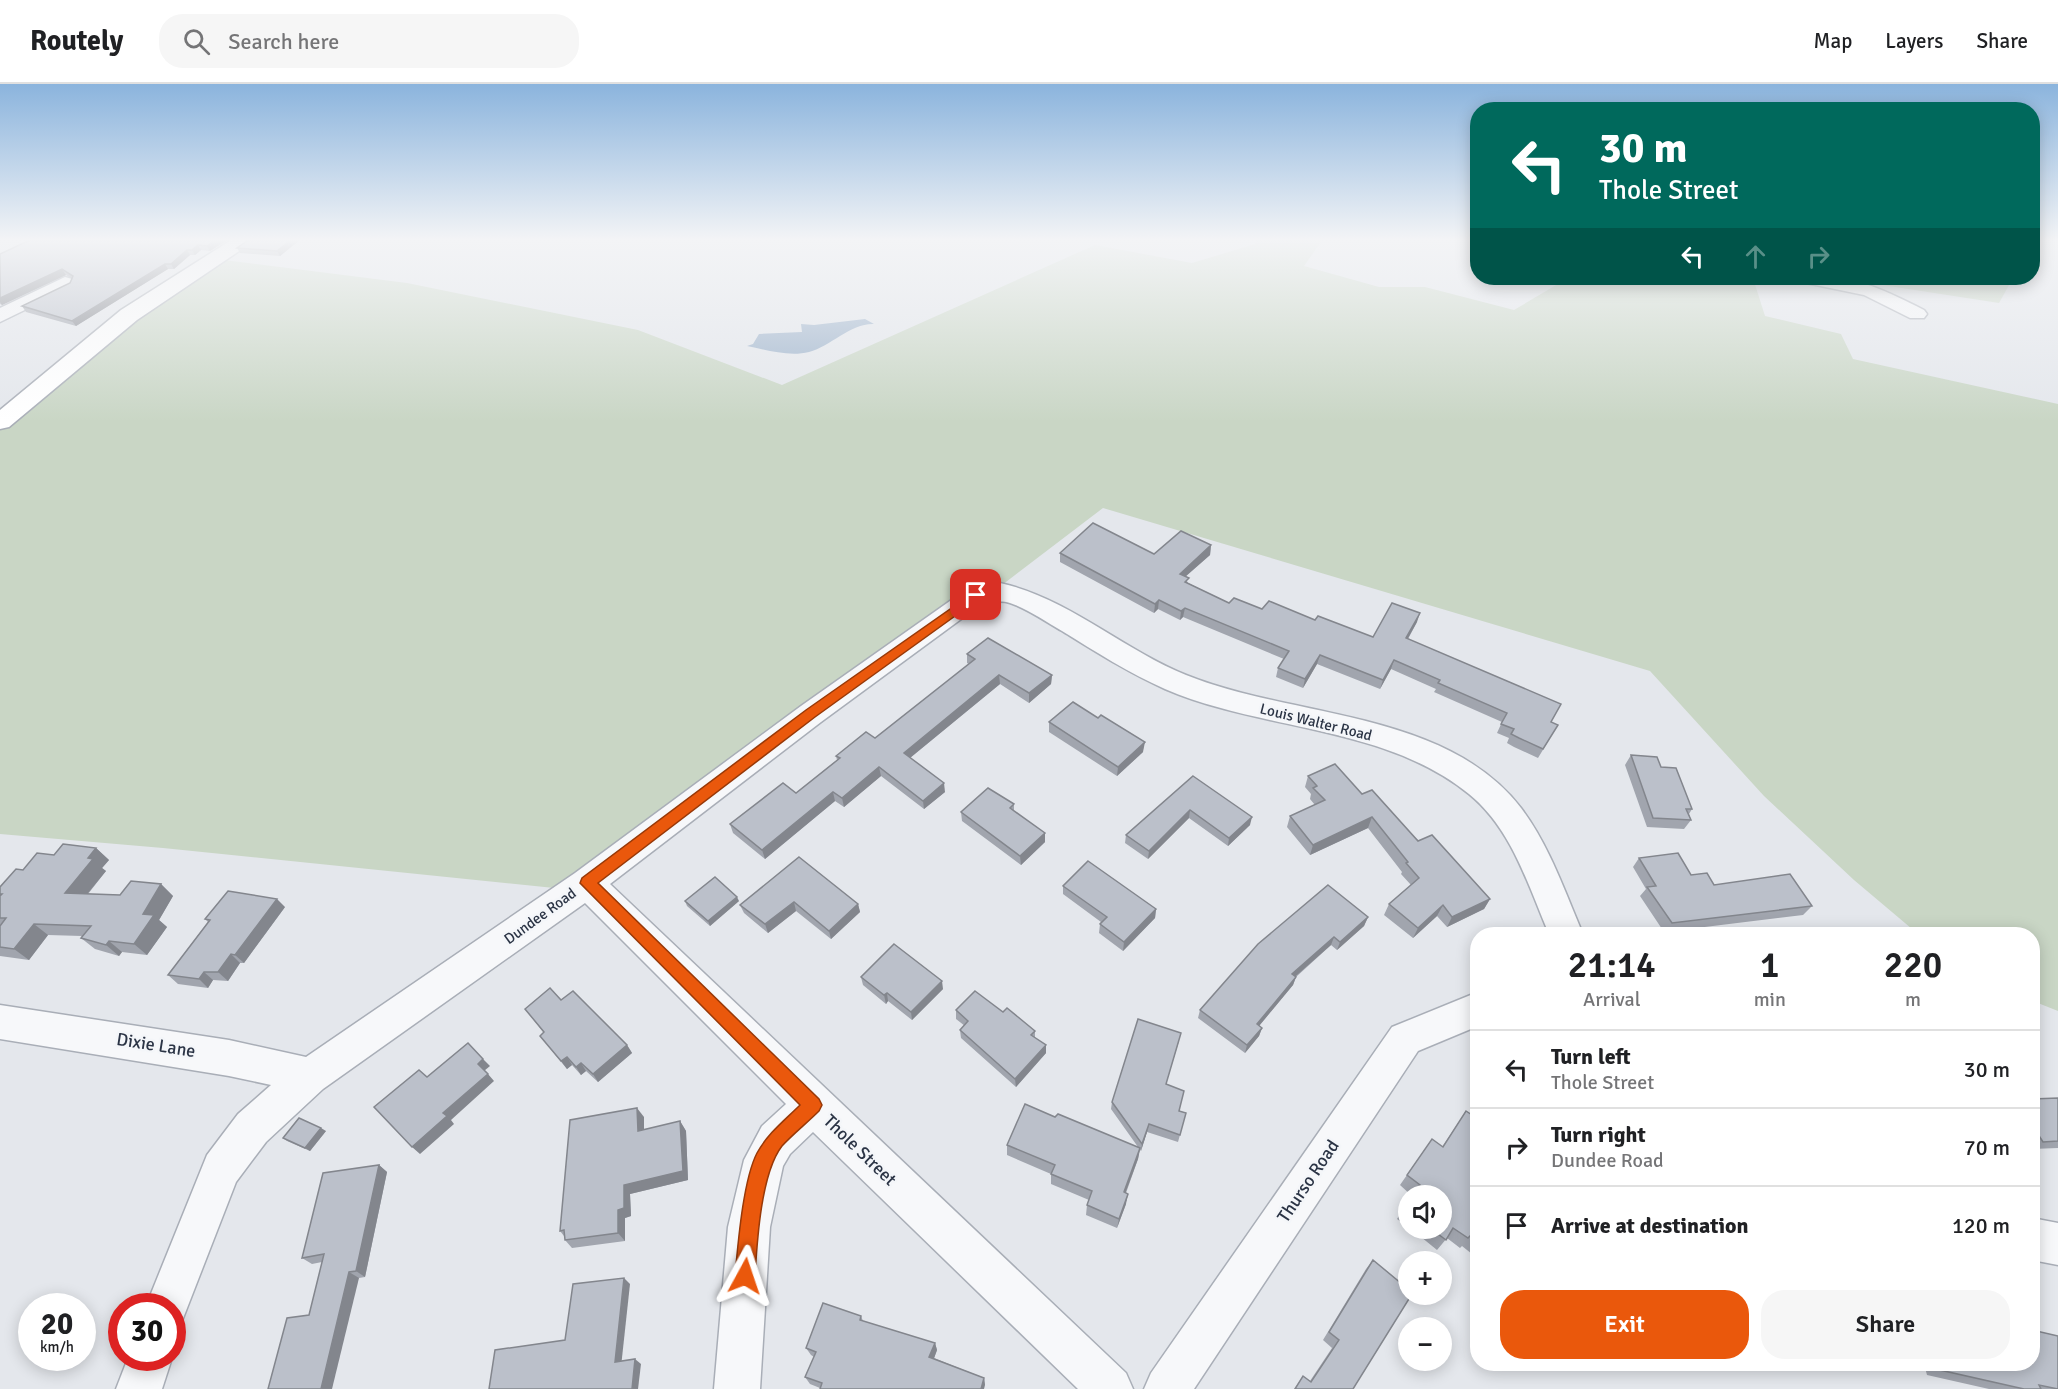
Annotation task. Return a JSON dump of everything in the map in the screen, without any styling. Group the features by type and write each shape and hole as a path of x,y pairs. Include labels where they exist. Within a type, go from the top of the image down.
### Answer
{"street":[{"path":"0,316 32,300"},
{"path":"0,422 129,315 152,300"},
{"path":"1889,300 1917,314"},
{"name":"Dundee Road","path":"172,1293 221,1169 252,1128 310,1076 587,883 964,602 976,595 992,593"},
{"name":"Louis Walter Road","path":"992,593 1009,593 1030,601 1137,663 1178,683 1246,704 1420,749 1456,768 1485,789 1510,817 1535,862 1563,927"},
{"name":"Thole Street","path":"587,883 813,1105 1110,1389"},
{"name":"Thurso Road","path":"1167,1389 1404,1039 1470,1011"},
{"name":"Dixie Lane","path":"0,1022 229,1058 310,1076"},
{"path":"737,1389 749,1227 764,1160 776,1140 813,1105"},
{"path":"2040,1241 2058,1244"},
{"path":"139,1389 145,1371"}],"green space":[{"path":"162,300 490,300 638,330 782,385 972,300 1475,300 1514,310 1531,300 1760,300 1765,316 1841,334 1853,359 2058,404 2058,1011 2040,1004 2040,927 1910,927 1854,880 1764,796 1650,671 1103,508 1002,585 564,889 163,848 0,834 0,423"},
{"path":"1979,300 2001,300 1999,303"}],"water":[{"path":"865,319 874,324 857,327 809,352 786,353 747,346 753,344 759,334 802,332 801,324 814,325"}],"building":[{"path":"35,300 106,300 72,321 22,306"},
{"path":"1093,523 1154,554 1181,531 1211,545 1180,574 1189,578 1185,582 1229,603 1234,598 1262,609 1269,601 1315,620 1318,616 1373,637 1392,603 1420,613 1406,638 1561,704 1551,722 1558,725 1543,749 1511,734 1514,729 1501,724 1507,713 1438,683 1440,680 1394,660 1383,680 1320,655 1305,679 1278,668 1289,651 1185,608 1181,611 1159,600 1155,604 1060,553"},
{"path":"988,638 1052,675 1029,693 999,675 904,753 944,783 923,801 879,767 842,798 833,792 762,850 730,824 783,783 796,793 840,758 836,756 866,732 875,738 975,659 967,654"},
{"path":"1073,702 1098,718 1101,715 1145,742 1118,767 1049,722"},
{"path":"1631,755 1657,757 1661,767 1676,768 1692,809 1686,809 1691,820 1653,818"},
{"path":"1335,764 1362,794 1372,790 1418,841 1432,835 1490,899 1452,917 1443,905 1418,928 1389,904 1419,878 1372,817 1313,845 1290,816 1325,800 1313,788 1317,786 1308,776"},
{"path":"1193,776 1252,817 1229,838 1190,810 1149,851 1126,835"},
{"path":"988,788 1014,804 1010,808 1045,833 1020,856 961,812"},
{"path":"63,844 96,848 88,858 93,859 65,893 120,895 131,881 161,884 143,914 154,915 134,944 109,941 106,945 81,938 91,926 34,924 14,949 0,947 0,926 6,918 0,918 0,896 2,894 0,894 0,887 16,869 23,870 37,853 54,855"},
{"path":"1678,853 1691,875 1707,873 1714,885 1790,874 1812,906 1672,923 1647,887 1656,886 1639,858"},
{"path":"799,857 858,904 829,931 794,902 765,924 740,905"},
{"path":"1088,861 1156,909 1124,942 1100,924 1107,917 1063,886"},
{"path":"715,877 737,897 708,921 685,901"},
{"path":"1328,885 1368,917 1340,942 1334,937 1292,974 1296,977 1257,1024 1262,1028 1247,1045 1200,1010 1258,944"},
{"path":"228,891 277,899 235,955 231,954 218,972 204,972 199,979 168,975 210,920 205,919"},
{"path":"894,944 942,981 911,1012 887,993 884,995 861,977"},
{"path":"550,988 561,1000 573,991 627,1045 593,1074 581,1063 576,1067 567,1057 561,1061 540,1036 544,1032 525,1009"},
{"path":"975,991 1003,1012 1007,1008 1035,1031 1031,1035 1046,1045 1015,1079 960,1030 968,1021 956,1010"},
{"path":"1138,1019 1181,1033 1166,1084 1184,1091 1179,1111 1186,1113 1180,1135 1149,1124 1142,1144 1112,1102"},
{"path":"468,1043 483,1059 478,1064 488,1074 443,1113 447,1116 412,1147 374,1107 419,1070 427,1077"},
{"path":"2058,1098 2058,1141 2043,1142 2040,1137 2040,1099"},
{"path":"1025,1104 1055,1117 1058,1114 1140,1148 1124,1192 1128,1194 1119,1219 1087,1205 1092,1191 1051,1174 1055,1165 1007,1145"},
{"path":"637,1108 638,1131 680,1121 683,1171 624,1185 624,1208 618,1210 618,1233 565,1240 564,1230 560,1231 570,1120"},
{"path":"1466,1111 1470,1114 1470,1236 1468,1238 1453,1228 1452,1230 1452,1185 1420,1185 1407,1175 1432,1139 1443,1147"},
{"path":"299,1118 321,1128 305,1148 283,1138"},
{"path":"379,1165 356,1271 349,1272 321,1389 268,1389 287,1318 309,1315 324,1254 302,1258 323,1173"},
{"path":"1373,1260 1398,1281 1398,1305 1405,1305 1353,1389 1295,1389 1303,1376 1311,1382 1339,1340 1329,1332"},
{"path":"624,1278 615,1362 635,1359 632,1389 489,1389 495,1350 565,1340 573,1284"},
{"path":"823,1303 861,1316 860,1320 935,1343 929,1357 984,1378 981,1389 820,1389 822,1383 805,1377 816,1352 806,1348"},
{"path":"2040,1332 2058,1336 2058,1389 2039,1385 2041,1389 2024,1389 1944,1371 2040,1371"}],"route":[{"path":"745,1276 749,1227 764,1160 776,1140 813,1105 587,883 811,714 976,595"}]}
